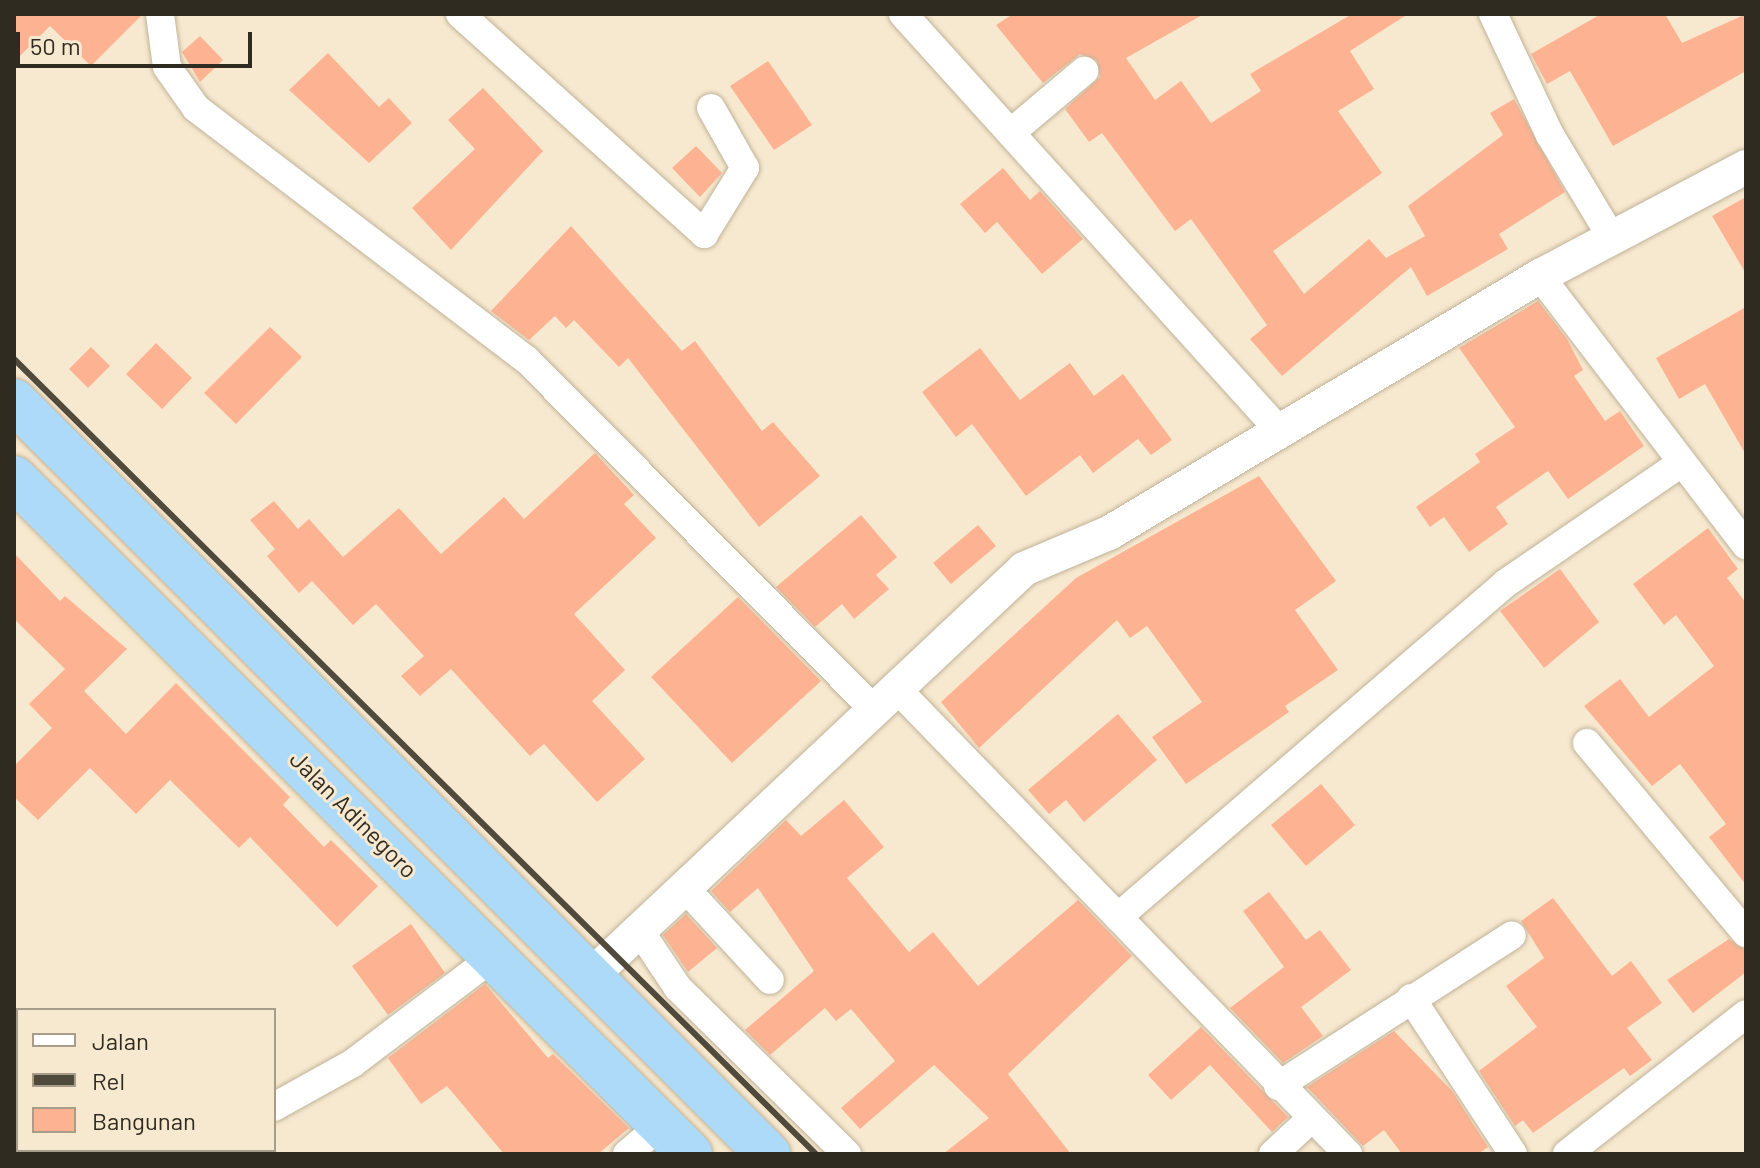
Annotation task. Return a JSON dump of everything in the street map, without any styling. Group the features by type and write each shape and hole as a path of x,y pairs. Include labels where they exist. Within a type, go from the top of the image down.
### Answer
{"highway":[{"path":"14,401 594,973 768,1154"},
{"name":"Jalan Adinegoro","path":"14,478 496,955 659,1145"}],"street":[{"path":"160,14 167,67 196,108 527,360 1118,917 1278,1086 1348,1154"},
{"path":"460,14 704,234 745,168 711,108"},
{"path":"903,14 1014,130 1278,429"},
{"path":"1493,14 1550,135 1612,238"},
{"path":"1014,130 1084,71"},
{"path":"594,973 638,928 685,888 1024,569 1109,533 1278,429 1540,276 1746,167"},
{"path":"1540,276 1680,464 1741,531"},
{"path":"1118,917 1506,583 1680,464"},
{"path":"1587,743 1746,933"},
{"path":"685,888 770,980"},
{"path":"638,928 678,988 847,1154"},
{"path":"1278,1086 1512,935"},
{"path":"276,1106 353,1063 496,955"},
{"path":"1411,998 1513,1154"},
{"path":"1567,1154 1746,1014"},
{"path":"1273,1154 1312,1118"}],"building":[{"path":"14,14 143,14 91,66 50,26 14,62"},
{"path":"1013,14 1204,14 1126,58 1155,100 1181,81 1211,123 1261,91 1250,74 1352,14 1408,14 1350,51 1374,89 1338,111 1382,173 1273,251 1304,294 1369,239 1386,258 1425,236 1408,206 1503,135 1490,113 1514,99 1565,192 1499,234 1508,249 1427,296 1411,267 1282,376 1250,339 1267,325 1191,219 1175,231 1102,133 1089,142 1065,109 1100,77 1097,61 1080,54 1043,83 996,25"},
{"path":"1601,14 1665,14 1682,43 1746,14 1746,71 1613,146 1570,71 1547,84 1531,54"},
{"path":"200,36 223,60 200,82 182,52"},
{"path":"328,53 379,107 389,98 412,123 369,163 289,90"},
{"path":"768,61 812,125 774,150 730,86"},
{"path":"483,88 543,151 451,250 412,208 475,149 448,120"},
{"path":"696,146 722,173 700,197 672,168"},
{"path":"1003,168 1030,200 1040,191 1083,239 1042,274 997,222 985,233 960,204"},
{"path":"1746,197 1746,274 1712,216"},
{"path":"571,226 682,351 695,341 762,431 773,422 820,476 759,527 628,358 619,367 574,320 566,328 555,316 529,340 491,311"},
{"path":"1538,301 1567,339 1583,370 1574,376 1605,421 1620,411 1644,446 1568,499 1548,471 1496,507 1508,524 1469,552 1444,517 1430,527 1416,507 1480,462 1475,454 1515,427 1459,348"},
{"path":"1746,307 1746,455 1705,384 1679,399 1656,358"},
{"path":"270,327 302,357 236,424 204,393"},
{"path":"156,343 192,378 162,409 126,374"},
{"path":"91,347 110,366 88,388 69,369"},
{"path":"980,348 1020,400 1070,363 1094,396 1123,374 1172,440 1151,455 1138,439 1093,473 1080,455 1026,496 972,424 956,437 922,392"},
{"path":"595,453 634,495 624,504 656,538 574,614 625,670 592,701 645,759 597,802 544,744 530,756 451,669 420,696 401,676 424,656 376,604 353,625 312,581 299,593 267,556 275,549 250,520 274,501 298,529 309,519 343,557 399,508 441,554 504,497 524,519"},
{"path":"1259,476 1336,581 1295,610 1338,670 1285,706 1289,712 1186,784 1152,737 1202,702 1147,626 1130,638 1117,620 979,748 941,702 1076,578"},
{"path":"861,515 897,557 876,575 889,589 854,619 842,604 815,627 776,587"},
{"path":"978,525 996,546 951,584 933,563"},
{"path":"1708,528 1738,569 1727,578 1746,603 1746,885 1709,837 1726,824 1680,764 1652,786 1584,706 1620,679 1649,717 1714,666 1676,615 1664,625 1633,584"},
{"path":"14,553 60,601 65,596 127,649 84,691 126,734 176,683 290,797 283,805 324,847 331,840 378,886 337,927 250,837 239,848 170,780 136,814 90,768 38,820 14,797 14,766 52,728 29,704 65,669 14,619"},
{"path":"1560,569 1599,622 1544,668 1500,611"},
{"path":"738,597 821,681 732,763 651,677"},
{"path":"1118,714 1157,760 1084,822 1066,800 1049,814 1028,790"},
{"path":"1321,784 1355,825 1306,866 1271,825"},
{"path":"844,800 884,847 847,878 909,952 933,932 978,986 1078,900 1132,956 1008,1074 1071,1154 943,1154 989,1118 934,1065 860,1129 841,1108 895,1061 851,1009 836,1021 825,1008 770,1055 745,1030 814,971 758,888 730,912 711,891 786,820 801,836"},
{"path":"1269,892 1306,940 1320,930 1351,970 1301,1007 1323,1036 1283,1063 1230,1008 1284,967 1243,911"},
{"path":"1553,898 1612,976 1631,961 1662,1003 1627,1028 1652,1060 1630,1076 1624,1068 1533,1133 1523,1120 1515,1126 1479,1071 1537,1027 1506,986 1544,958 1521,921"},
{"path":"686,914 717,948 688,972 663,935"},
{"path":"411,924 445,973 388,1015 352,966"},
{"path":"1729,939 1746,950 1746,972 1693,1013 1667,980"},
{"path":"485,984 548,1058 553,1054 629,1128 598,1154 504,1154 447,1086 421,1104 388,1058"},
{"path":"1201,1027 1288,1117 1272,1132 1210,1065 1171,1100 1148,1075"},
{"path":"1394,1031 1452,1091 1488,1147 1478,1154 1402,1154 1384,1130 1363,1146 1307,1087"}],"railway":[{"path":"14,359 816,1154"}]}
